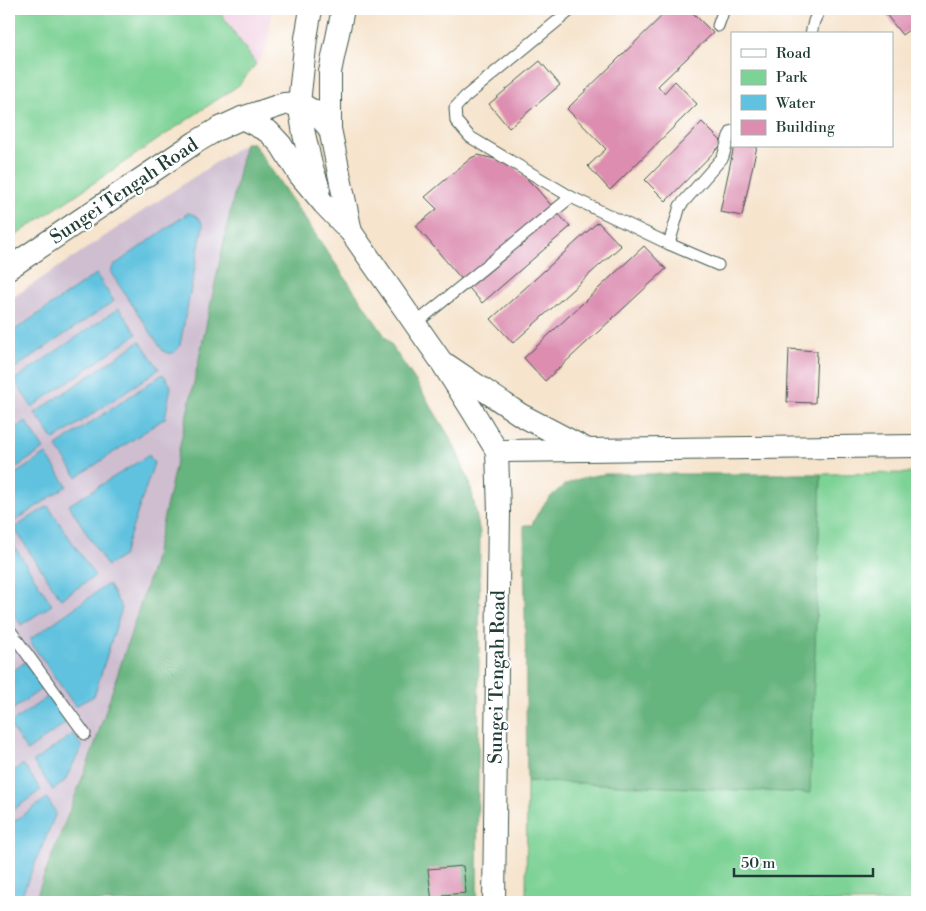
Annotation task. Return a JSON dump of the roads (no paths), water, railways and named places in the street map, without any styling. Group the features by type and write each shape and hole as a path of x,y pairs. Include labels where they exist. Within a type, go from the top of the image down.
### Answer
{"street":[{"name":"Sungei Tengah Road","path":"311,9 299,103 311,165 324,204"},
{"name":"Sungei Tengah Road","path":"343,9 330,72 330,129 351,232"},
{"path":"330,72 299,103 315,112 330,129"},
{"name":"Sungei Tengah Road","path":"9,268 218,129 242,118 284,104 299,103"},
{"name":"Sungei Tengah Road","path":"242,118 269,132 281,145 300,174 324,204 351,232 441,361 497,451 499,512 494,902"},
{"path":"441,361 522,415 590,450"},
{"path":"497,451 917,446"}],"lane":[{"path":"572,9 465,97 455,108 456,121 470,137 571,197 669,244 718,265"},
{"path":"718,26 724,9"},
{"path":"812,32 820,9"},
{"path":"669,244 680,206 723,157 731,133"},
{"path":"415,324 571,197"},
{"path":"9,629 85,734"}],"water":[{"path":"188,213 198,217 203,226 180,345 175,352 169,353 163,351 111,273 113,266"},
{"path":"96,274 114,301 9,372 9,334"},
{"path":"119,308 137,334 32,407 14,380"},
{"path":"140,341 159,369 54,440 35,413"},
{"path":"163,374 171,386 165,418 77,477 56,446"},
{"path":"26,421 44,449 9,472 9,432"},
{"path":"46,454 67,486 9,525 9,478"},
{"path":"149,455 154,463 123,556 107,566 69,505"},
{"path":"48,506 95,576 61,599 14,528"},
{"path":"9,538 52,605 21,625 9,606"},
{"path":"108,584 122,608 94,696 75,706 29,640"},
{"path":"25,662 43,688 9,712 9,674"},
{"path":"49,696 67,722 27,751 9,724"},
{"path":"73,734 82,747 64,782 53,790 33,762"},
{"path":"23,764 41,790 9,813 9,774"},
{"path":"47,798 56,813 19,902 9,902 9,825"}]}
